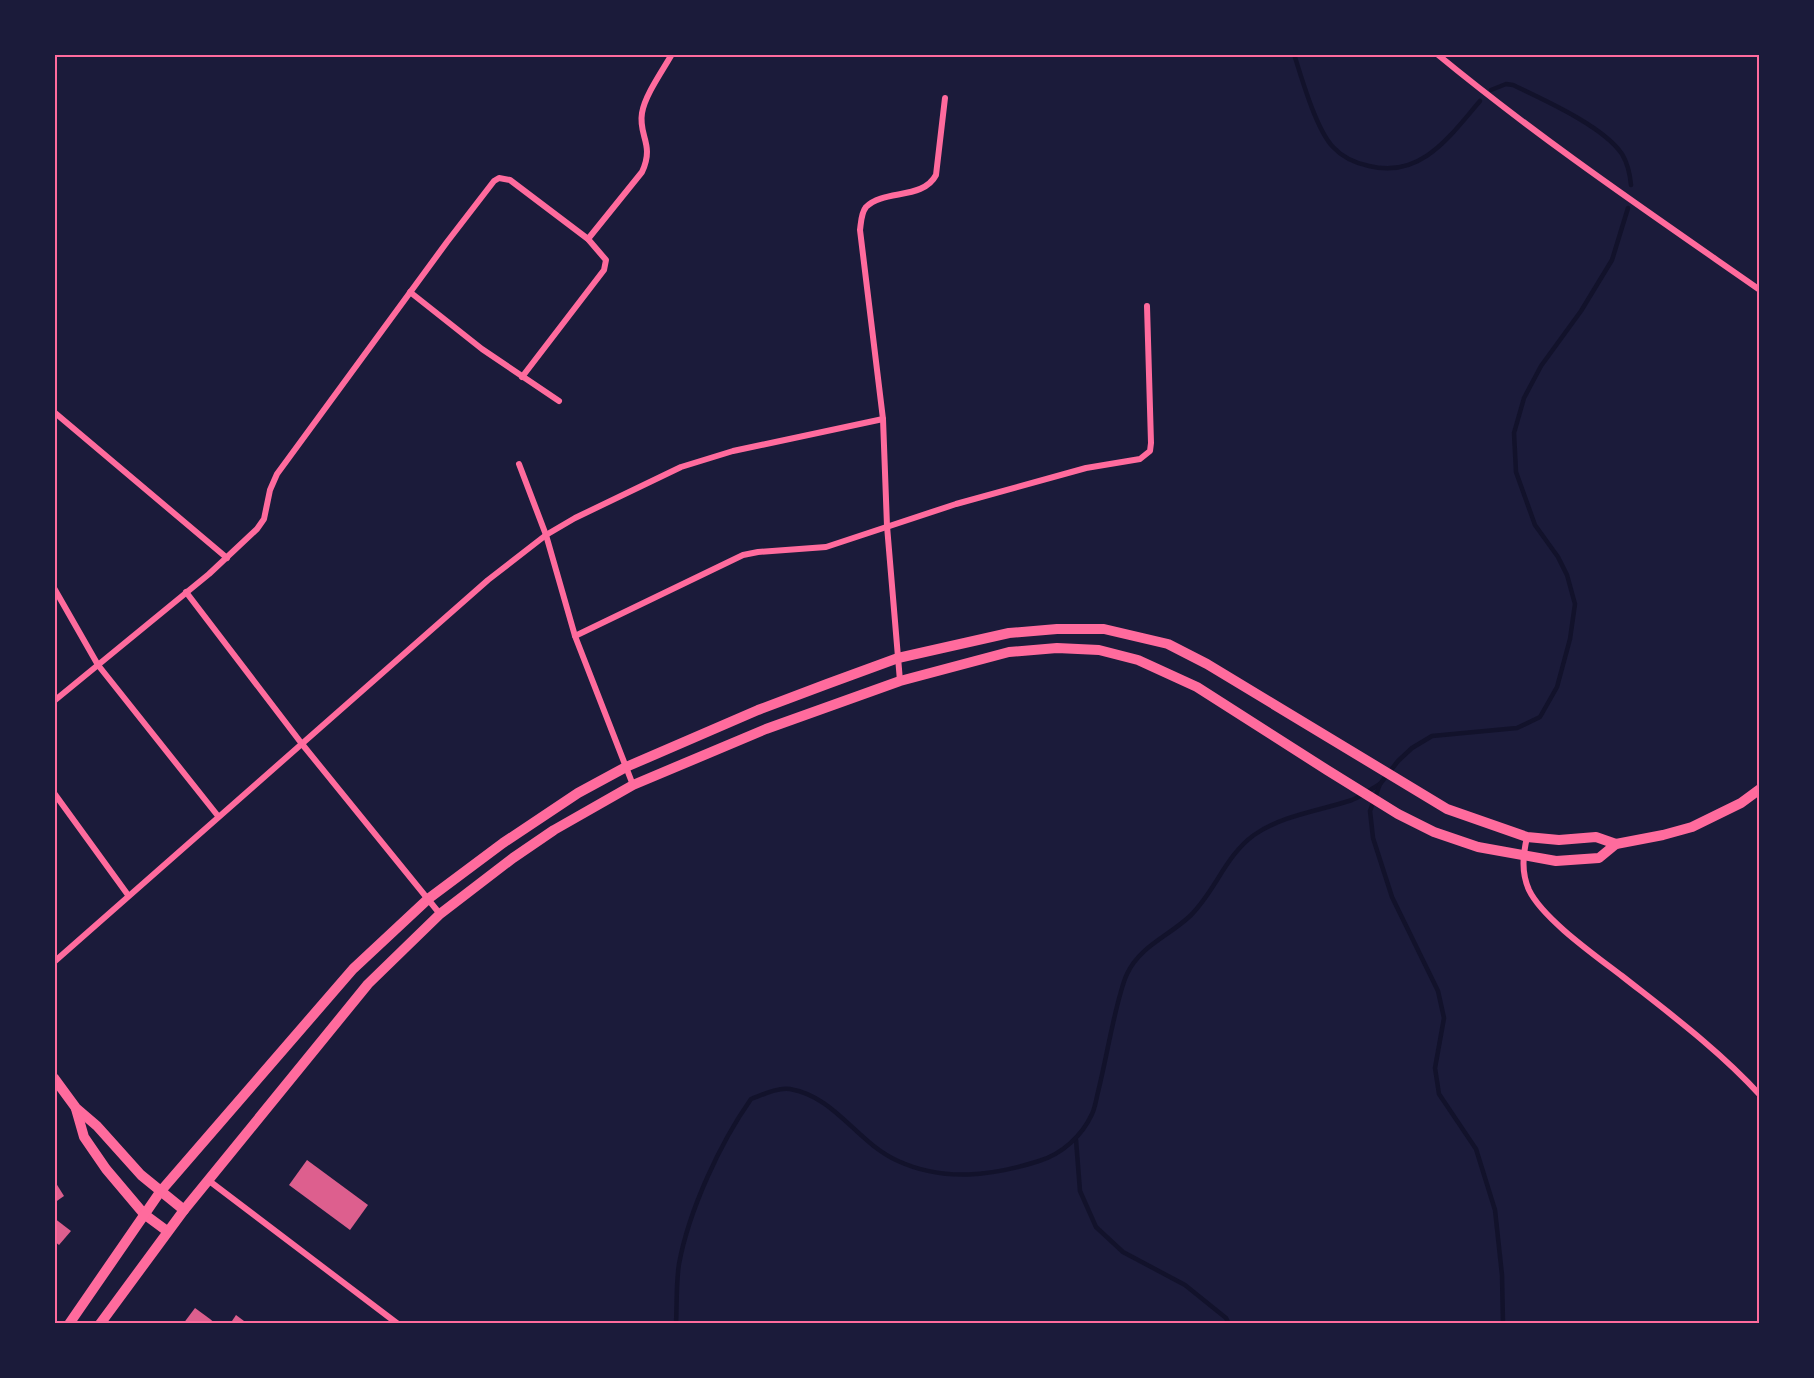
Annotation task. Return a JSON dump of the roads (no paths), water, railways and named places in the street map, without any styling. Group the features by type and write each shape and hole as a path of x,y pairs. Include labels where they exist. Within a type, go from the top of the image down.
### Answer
{"highway":[{"path":"69,1324 160,1192 353,969 429,899 547,813 626,767 758,710 898,658 1009,633 1057,628 1113,631 1168,644 1207,664 1448,809 1527,837 1559,840 1596,837 1616,844"},
{"path":"100,1324 167,1231 368,984 440,914 554,830 633,785 766,729 900,681 1009,652 1057,648 1099,650 1138,660 1197,687 1398,814 1434,832 1478,847 1556,861 1599,858 1616,844 1692,827 1741,803 1760,789"},
{"path":"54,1078 76,1108 97,1126 141,1174 184,1210"},
{"path":"76,1108 84,1137 106,1169 144,1214 167,1231"}],"street":[{"path":"588,239 642,172 648,160 642,113 647,99 672,54"},
{"path":"1437,54 1540,135 1760,290"},
{"path":"900,681 887,526 883,419 860,230 861,217 865,208 875,201 925,187 933,182 936,175 945,98"},
{"path":"54,701 227,558 257,529 264,519 270,489 277,474 410,292 487,190 500,178 510,180 588,239 604,256 606,264 604,270 522,377"},
{"path":"410,292 482,349 559,401"},
{"path":"575,636 742,555 826,547 887,526 1086,468 1146,456 1150,451 1151,443 1147,306"},
{"path":"54,412 227,558"},
{"path":"54,962 489,580 546,535 574,518 660,476 705,458 883,419"},
{"path":"519,464 546,535 575,636 633,785"},
{"path":"54,588 98,665 218,816"},
{"path":"186,592 302,744 440,914"},
{"path":"54,793 128,896"},
{"path":"1527,837 1522,856 1524,873 1529,890 1539,905 1573,938 1685,1026 1760,1095"},
{"path":"208,1180 398,1324"}],"waterway":[{"path":"1294,54 1310,103 1327,139 1341,154 1364,165 1387,168 1404,166 1419,160 1433,152 1480,101"},
{"path":"1491,90 1506,84 1513,85 1587,124 1622,154 1631,185"},
{"path":"1503,1324 1502,1275 1495,1210 1476,1149 1439,1094 1435,1068 1444,1018 1438,991 1392,897 1373,838 1370,811 1380,784 1398,761 1412,748 1432,736 1517,728 1540,717 1557,687 1570,639 1575,604 1567,575 1558,557 1535,525 1516,472 1514,433 1524,398 1541,366 1581,311 1612,260 1628,208"},
{"path":"676,1324 679,1264 690,1222 717,1156 751,1099 780,1089 790,1089 806,1094 833,1110 883,1153 915,1168 933,1172 986,1173 1021,1166 1056,1154 1077,1137 1092,1114 1122,987 1127,974 1139,956 1190,916 1235,853 1254,835 1289,818 1352,800 1380,784"},
{"path":"1076,1140 1080,1191 1096,1227 1123,1252 1185,1285 1226,1318 1229,1324"}]}
